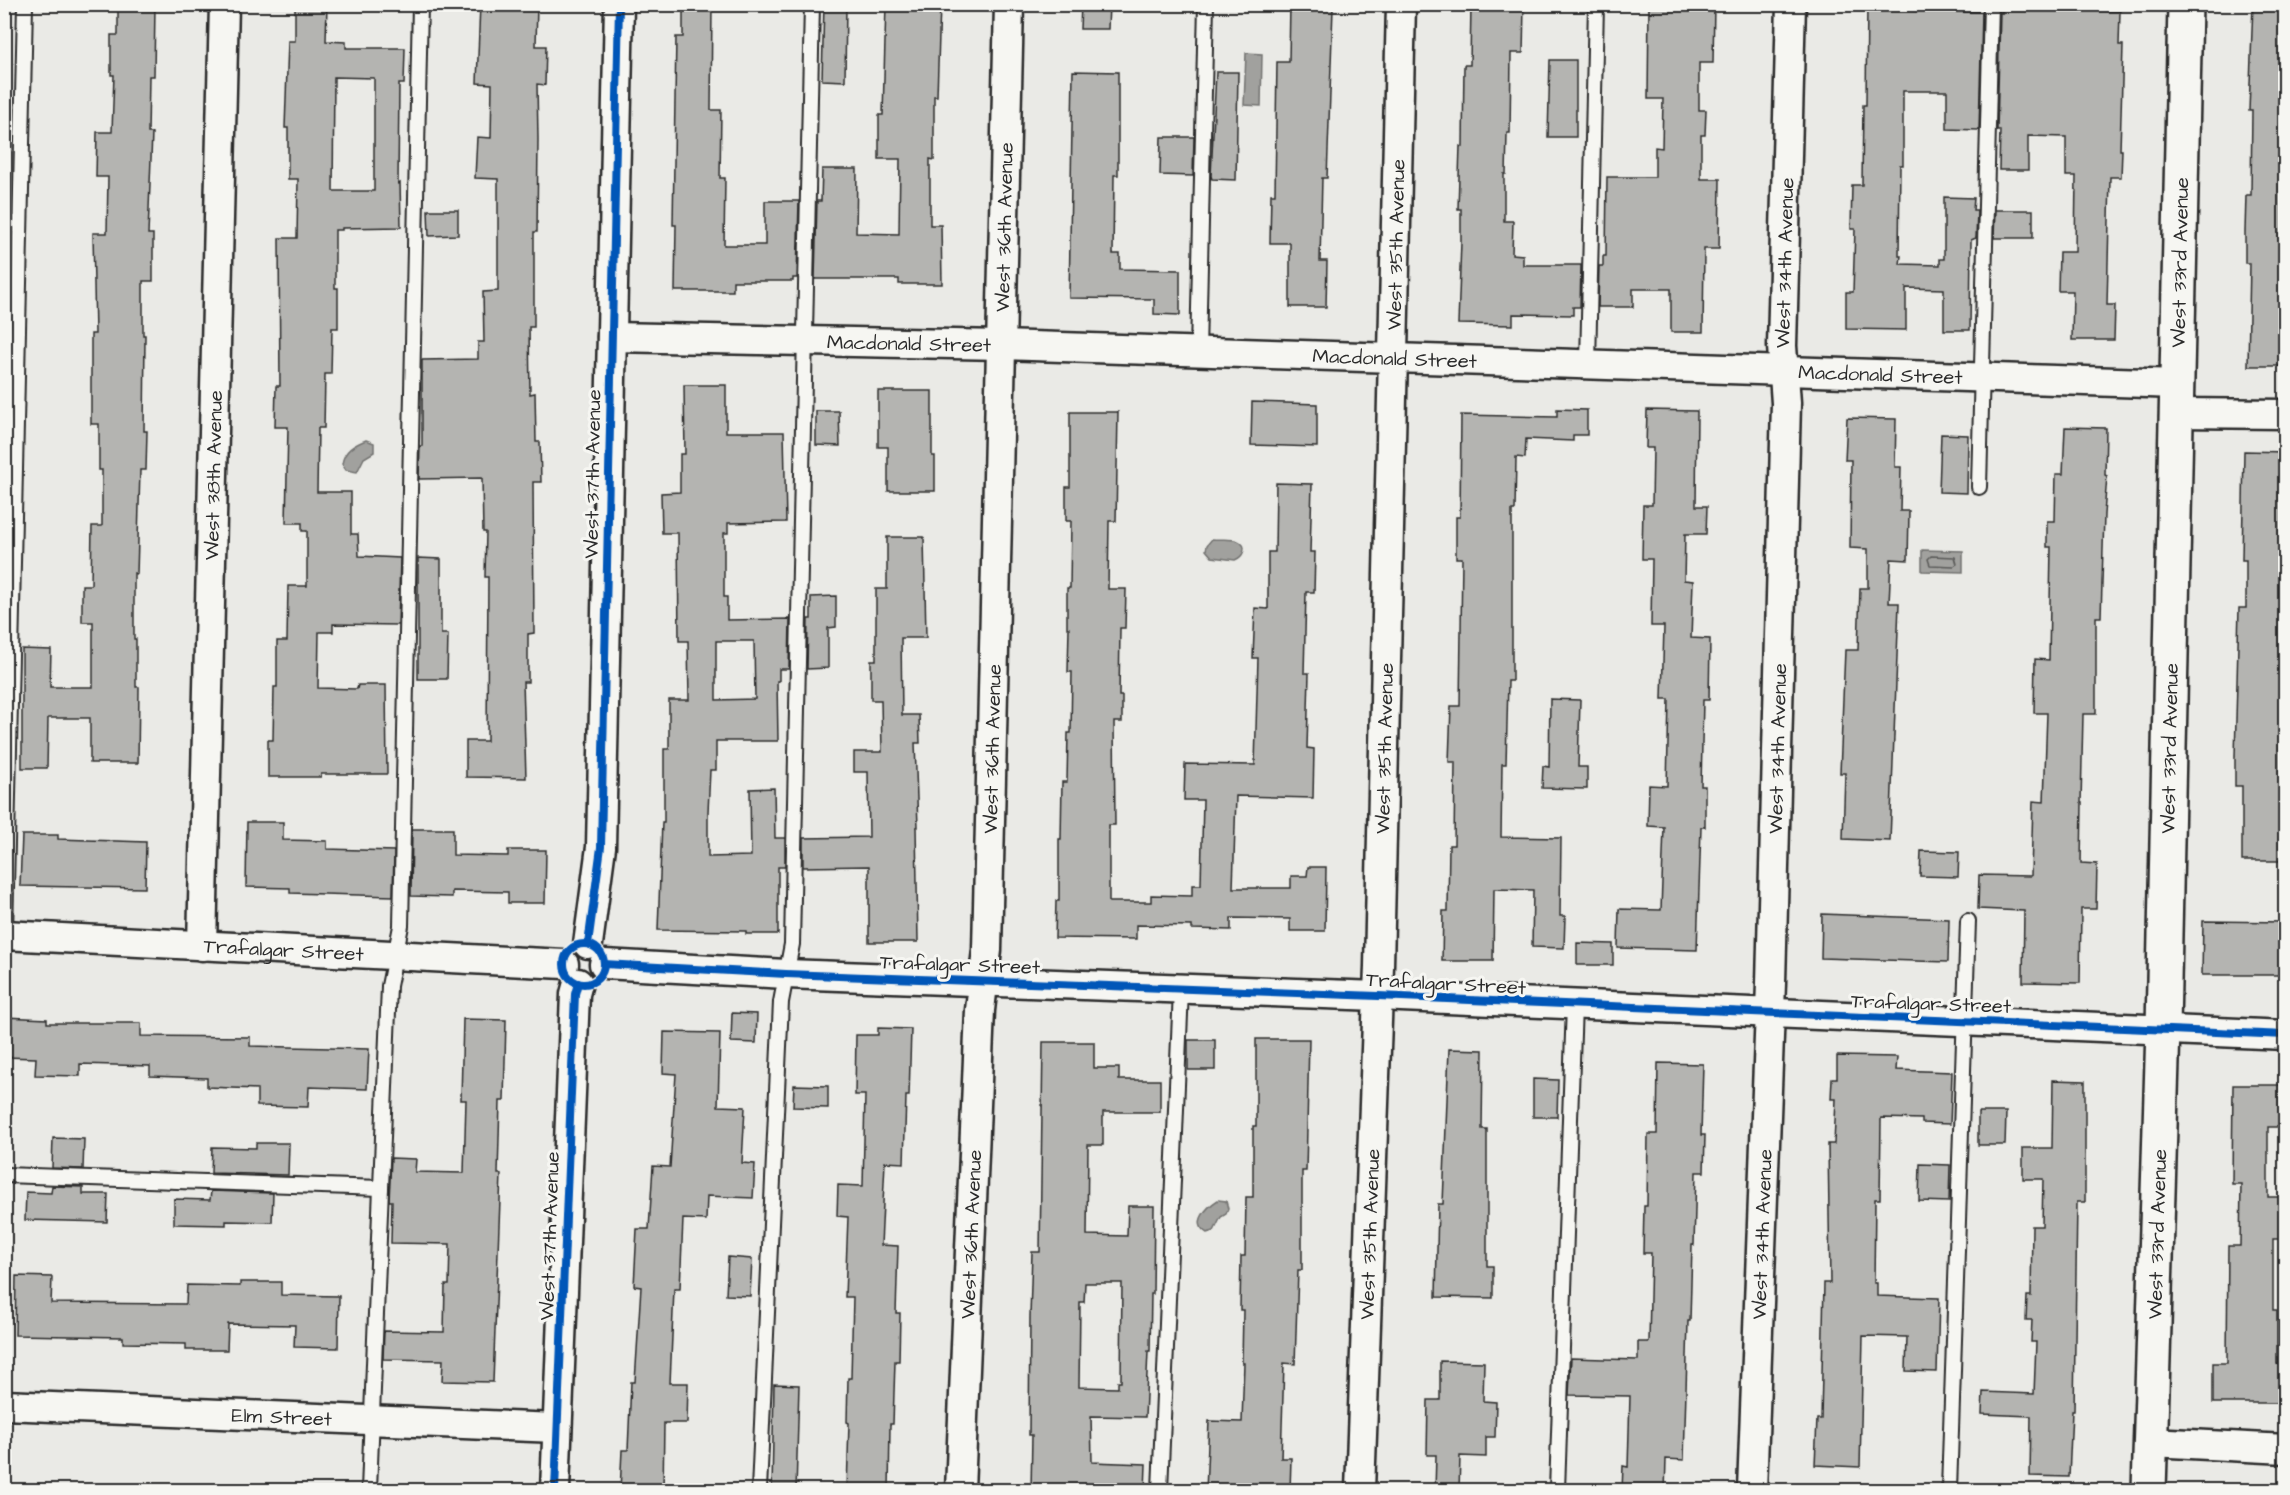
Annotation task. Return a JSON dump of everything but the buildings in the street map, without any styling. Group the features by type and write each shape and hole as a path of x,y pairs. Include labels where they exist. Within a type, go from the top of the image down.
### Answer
{"street":[{"name":"West 38th Avenue","path":"202,946 224,4"},
{"name":"West 37th Avenue","path":"596,954 601,847 619,4"},
{"name":"West 36th Avenue","path":"960,1491 979,1021 987,950 1010,4"},
{"name":"West 35th Avenue","path":"1360,1491 1378,996 1401,4"},
{"name":"West 34th Avenue","path":"1752,1491 1770,1013 1786,399 1782,336 1791,4"},
{"name":"West 33rd Avenue","path":"2149,1491 2163,1028 2185,4"},
{"name":"Macdonald Street","path":"612,337 1002,345 1982,377 2177,398 2286,414"},
{"name":"Trafalgar Street","path":"5,936 395,957 571,973"},
{"name":"Trafalgar Street","path":"596,954 786,974 1378,996 2286,1035"},
{"path":"571,973 588,983 596,980 602,973 596,954"},
{"name":"West 37th Avenue","path":"555,1491 575,994 571,973"},
{"name":"Elm Street","path":"4,1405 557,1428"},
{"path":"2151,1442 2286,1449"}],"lane":[{"path":"5,936 25,4"},
{"path":"369,1491 389,986 401,926 420,4"},
{"path":"759,1491 781,1002 792,944 812,4"},
{"path":"1198,352 1206,4"},
{"path":"1588,364 1596,4"},
{"path":"1979,487 1991,4"},
{"path":"1949,1491 1968,921"},
{"path":"1160,1491 1180,990"},
{"path":"1557,1491 1574,1005"},
{"path":"4,1175 381,1188"}],"water":[{"path":"1246,53 1262,54 1261,106 1244,105"},
{"path":"366,440 374,443 374,452 364,458 357,472 346,470 342,464 347,452"},
{"path":"1212,539 1238,541 1244,551 1235,560 1212,557 1206,550"},
{"path":"1922,550 1963,551 1963,572 1922,571"},
{"path":"1218,1200 1226,1201 1228,1209 1214,1231 1207,1233 1200,1225 1202,1215"}],"cycle path":[{"path":"588,944 601,847 619,4"},
{"path":"584,944 598,950 604,964 598,978 584,984 570,978 564,964 570,950 584,944"},
{"path":"604,964 786,974 1378,996 2286,1035"},
{"path":"555,1490 575,994 578,983"}]}
